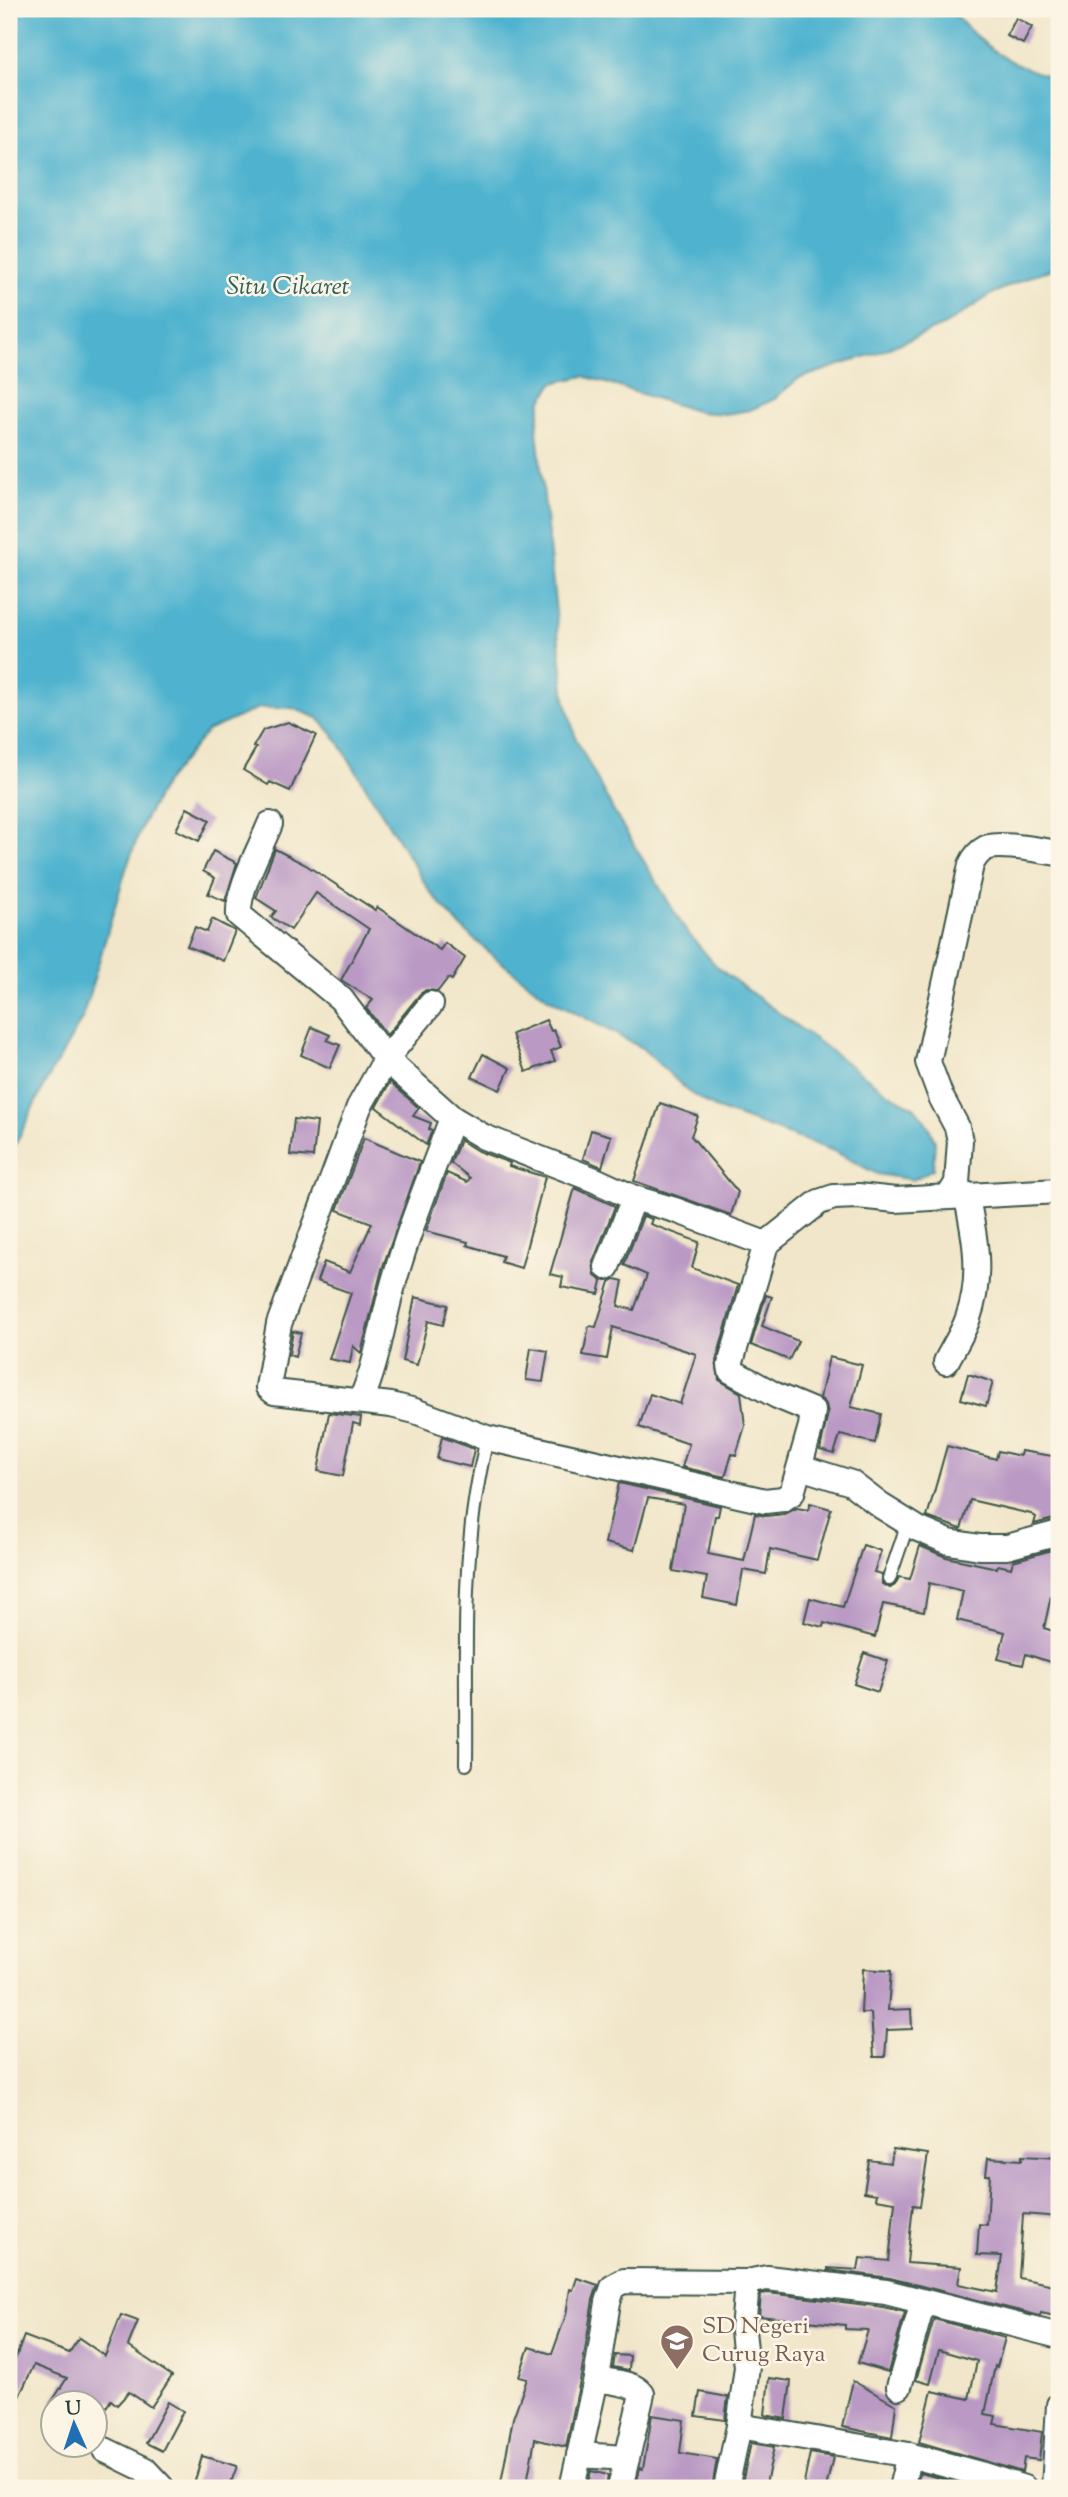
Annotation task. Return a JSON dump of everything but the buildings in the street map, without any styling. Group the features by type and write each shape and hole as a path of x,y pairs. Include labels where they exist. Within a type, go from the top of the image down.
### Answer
{"street":[{"path":"270,824 245,881 238,907 239,915 341,999 386,1059 453,1118 484,1137 634,1198 688,1214 766,1244"},
{"path":"946,1362 968,1320 976,1283 976,1238 957,1195 960,1141 957,1127 941,1097 928,1062 971,865 975,856 986,848 998,846 1059,853"},
{"path":"431,1004 386,1059 359,1107 279,1324 268,1378 268,1387 274,1392 361,1400 415,1411 487,1438 765,1501 783,1499 792,1493 813,1411 762,1389 732,1371 730,1365 766,1244 805,1211 834,1197 858,1196 896,1200 1059,1191"},
{"path":"361,1400 370,1379 412,1227 453,1118"},
{"path":"607,1267 634,1198"},
{"path":"800,1467 851,1483 908,1523 949,1542 980,1547 1007,1547 1059,1533"},
{"path":"572,2488 596,2379 608,2302 613,2287 624,2281 747,2282 767,2278 886,2292 1059,2336"},
{"path":"726,2488 739,2426 747,2367 743,2331 747,2282"},
{"path":"899,2387 923,2302"},
{"path":"596,2379 630,2386 642,2394 620,2488"},
{"path":"1054,2488 1059,2405"},
{"path":"739,2426 909,2455 1024,2488"},
{"path":"108,2451 144,2469 162,2488"},
{"path":"579,2455 627,2458"},
{"path":"901,2488 909,2455"}],"lane":[{"path":"466,1764 470,1535 487,1438"},
{"path":"889,1579 908,1523"}],"water":[{"name":"Situ Cikaret","path":"9,9 950,9 998,54 1026,68 1059,79 1059,267 1033,275 992,294 945,325 879,352 798,379 773,400 750,410 726,414 699,412 584,376 553,383 541,402 537,430 565,699 576,739 614,812 686,931 718,968 891,1095 914,1107 928,1125 935,1142 933,1169 913,1180 877,1174 834,1151 715,1108 690,1093 642,1048 548,998 462,928 430,892 336,738 318,718 292,708 259,708 207,731 164,784 143,823 126,869 82,1019 43,1087 9,1158"}],"place":[{"name":"SD Negeri Curug Raya","path":"677,2371"}]}
